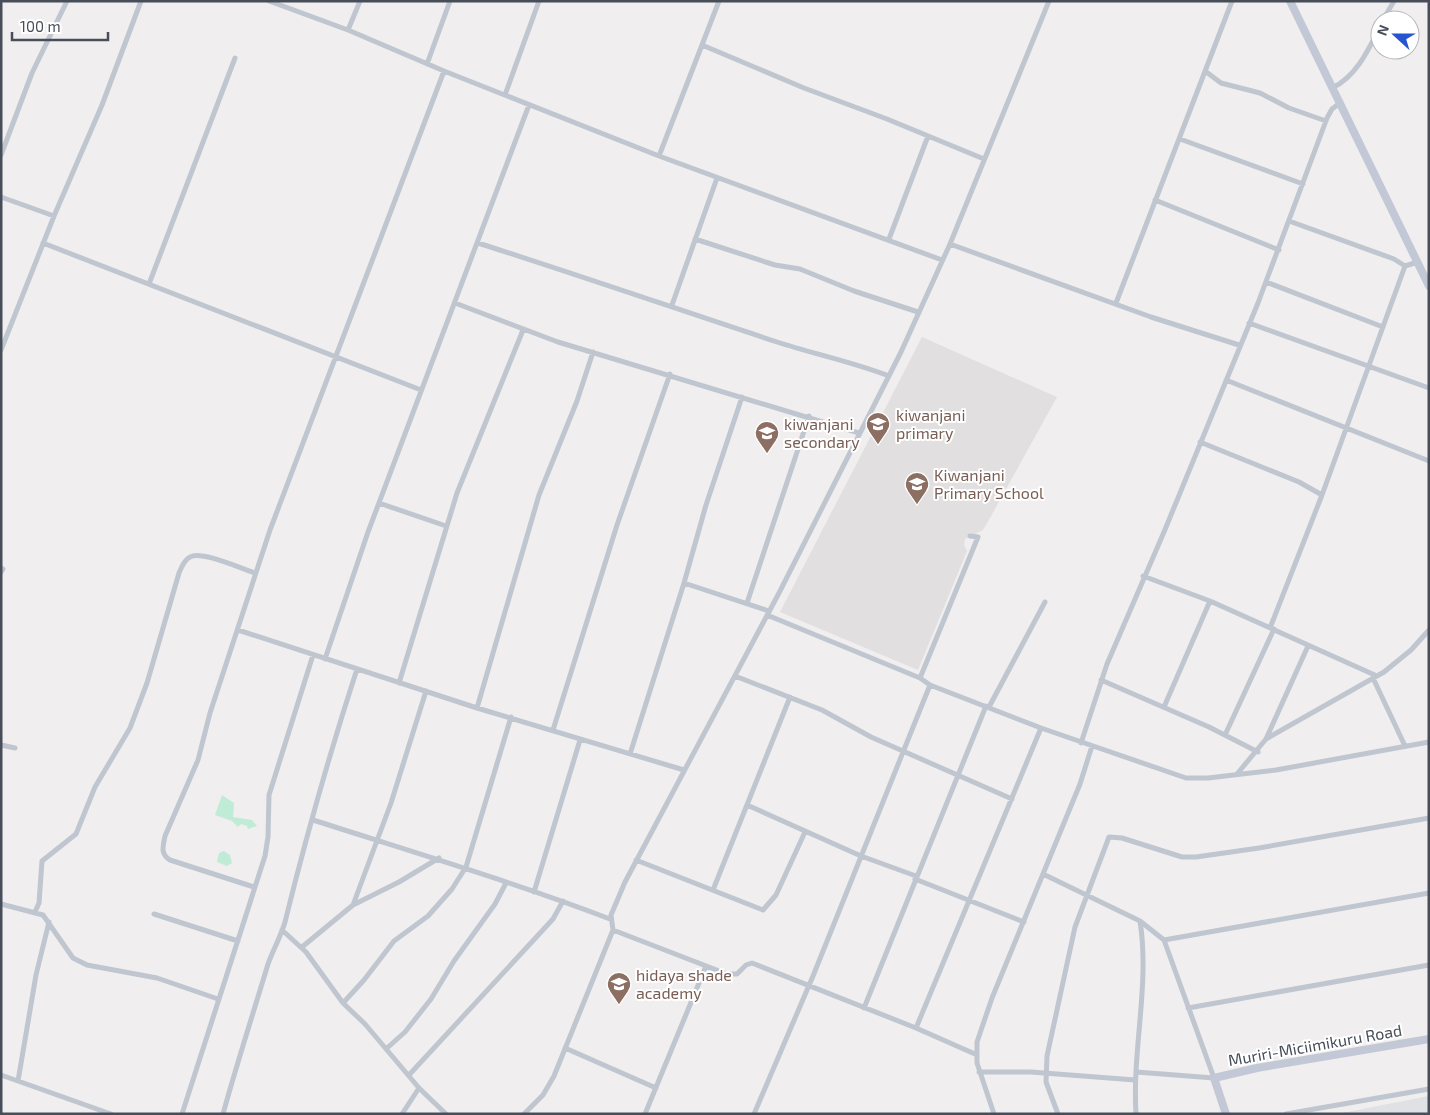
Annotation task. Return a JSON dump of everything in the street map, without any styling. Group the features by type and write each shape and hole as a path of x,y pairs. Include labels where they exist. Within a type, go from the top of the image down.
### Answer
{"street":[{"path":"1,155 32,72 67,1"},
{"path":"1,350 54,216 102,105 141,1"},
{"path":"269,1 348,30 530,106 659,156 942,260"},
{"path":"348,30 360,1"},
{"path":"427,64 450,1"},
{"path":"505,95 539,1"},
{"path":"659,156 719,1"},
{"path":"524,1114 548,1087 613,930 610,919 614,906 636,860 768,613 889,376 950,244 984,159 1029,56 1049,1"},
{"path":"1116,303 1232,1"},
{"path":"1290,1 1429,286"},
{"path":"702,45 804,88 984,159"},
{"path":"1332,88 1344,81 1359,64 1370,45"},
{"path":"149,284 235,58"},
{"path":"1205,70 1221,83 1260,93 1289,108 1326,121"},
{"path":"254,887 170,860 165,857 162,848 165,836 198,760 210,713 255,573 444,71"},
{"path":"1081,742 1101,680 1143,576 1164,532 1239,345 1250,323 1290,221 1326,121 1332,109 1340,103"},
{"path":"325,659 379,503 530,106"},
{"path":"889,239 928,136"},
{"path":"1180,139 1303,184"},
{"path":"672,305 717,178"},
{"path":"1,197 54,216"},
{"path":"1155,200 1279,250"},
{"path":"1290,221 1394,259 1405,266 1418,262"},
{"path":"695,239 775,265 800,269 854,291 918,312"},
{"path":"43,243 421,390"},
{"path":"478,243 672,305 795,348 863,366 889,376"},
{"path":"950,244 1239,345"},
{"path":"1225,735 1272,628 1405,266"},
{"path":"1266,282 1383,327"},
{"path":"455,302 523,330 809,416 859,433"},
{"path":"1250,323 1429,388"},
{"path":"399,683 446,526 504,374 523,330"},
{"path":"477,708 539,495 577,401 593,352"},
{"path":"553,730 617,525 670,374"},
{"path":"1226,380 1429,461"},
{"path":"630,754 684,583 706,504 742,397"},
{"path":"747,603 809,416"},
{"path":"1200,442 1299,482 1322,495"},
{"path":"379,503 446,526"},
{"path":"920,678 978,537 970,536"},
{"path":"36,912 39,903 42,861 76,834 96,786 130,728 147,682 178,573 184,563 189,557 201,555 255,573"},
{"path":"1143,576 1272,628 1375,677 1405,746"},
{"path":"684,583 747,603 920,678 930,685 1041,728 1186,778 1200,779 1295,767 1429,742"},
{"path":"864,1008 987,706 1045,602"},
{"path":"1164,707 1210,602"},
{"path":"238,630 477,708 684,770"},
{"path":"1266,739 1375,677 1411,650 1429,630"},
{"path":"1236,775 1258,752 1266,739 1308,646"},
{"path":"182,1114 267,846 267,812 270,789 313,655"},
{"path":"223,1114 270,959 282,930 337,730 357,669"},
{"path":"735,676 822,710 871,737 1012,799"},
{"path":"1101,680 1164,707 1258,752"},
{"path":"754,1114 905,752 930,685"},
{"path":"352,905 391,803 426,691"},
{"path":"713,890 790,697"},
{"path":"343,1003 364,980 394,941 428,916 452,889 466,867 511,718"},
{"path":"916,1028 1041,728"},
{"path":"534,892 580,740"},
{"path":"1,746 15,748"},
{"path":"994,1114 979,1072 975,1054 977,1042 986,1014 1080,784 1092,746"},
{"path":"747,805 861,856 1024,922"},
{"path":"1058,1114 1046,1085 1045,1074 1075,927 1107,840 1110,837 1188,857 1259,848 1429,818"},
{"path":"313,820 439,858 610,919"},
{"path":"636,860 756,908 764,909 779,890 805,832"},
{"path":"302,947 352,905 407,878 439,858"},
{"path":"1043,874 1140,921 1164,940 1214,1078 1136,1072"},
{"path":"386,1048 405,1032 432,999 454,960 495,904 506,883"},
{"path":"1164,940 1429,893"},
{"path":"409,1075 553,919 562,901"},
{"path":"1,904 43,915 50,922 62,945 73,958 87,966 157,978 218,999"},
{"path":"154,914 238,941"},
{"path":"1136,1114 1135,1080 1145,959 1140,921"},
{"path":"18,1081 36,975 50,922"},
{"path":"282,930 302,947 343,1003 386,1048 418,1088 446,1114"},
{"path":"613,930 734,975 752,963 916,1028 975,1054"},
{"path":"1188,1008 1429,965"},
{"path":"645,1114 706,966"},
{"name":"Muriri-Miciimikuru Road","path":"1226,1114 1214,1078 1257,1068 1429,1039"},
{"path":"565,1048 656,1088"},
{"path":"979,1072 1015,1071 1135,1080"},
{"path":"1,1075 111,1114"},
{"path":"402,1114 418,1088"},
{"path":"1286,1114 1429,1089"}],"shaded area":[{"name":"Kiwanjani Primary School","path":"922,337 1057,397 983,530 965,539 964,545 967,551 918,670 780,612"},
{"path":"1429,1096 1429,1114 1337,1114"}],"green space":[{"path":"222,795 234,803 233,817 252,820 257,826 248,829 247,826 241,824 238,827 232,821 215,815"},
{"path":"224,851 230,855 232,863 227,866 217,862 219,853"}],"place":[{"name":"kiwanjani primary","path":"878,445"},
{"name":"kiwanjani secondary","path":"767,454"},
{"name":"Kiwanjani Primary School","path":"917,505"},
{"name":"hidaya shade academy","path":"619,1005"}]}
